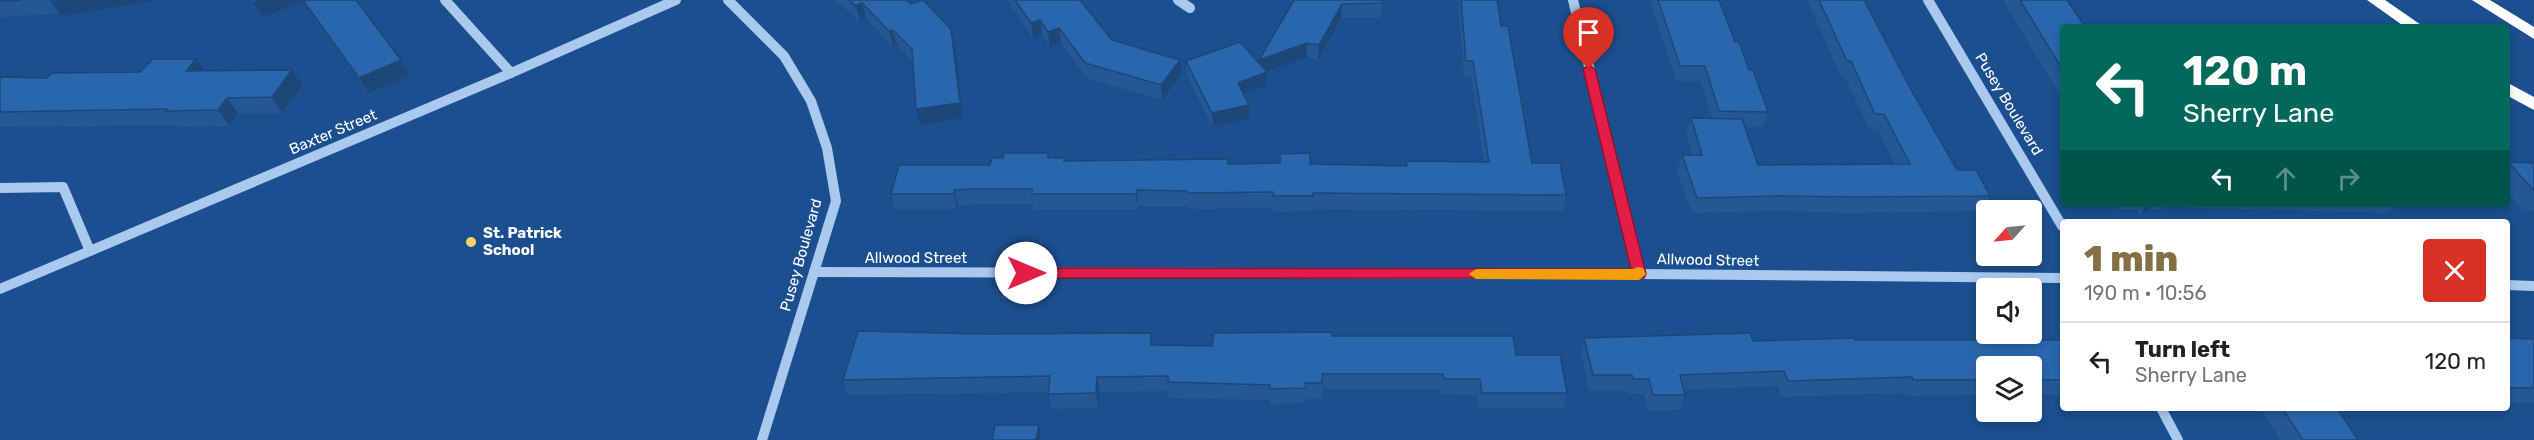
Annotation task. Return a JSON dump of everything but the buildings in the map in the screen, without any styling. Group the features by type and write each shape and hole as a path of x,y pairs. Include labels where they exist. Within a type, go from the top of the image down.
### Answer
{"highway":[{"path":"2375,0 2411,24"},
{"path":"2480,0 2534,34"},
{"path":"2510,90 2534,105"}],"street":[{"path":"445,0 511,73"},
{"name":"Baxter Street","path":"0,289 511,73 676,0"},
{"name":"Pusey Boulevard","path":"728,0 784,56 811,101 827,148 836,201 762,440"},
{"path":"1178,0 1190,8"},
{"path":"1573,0 1639,274"},
{"name":"Pusey Boulevard","path":"1928,0 2060,223"},
{"path":"0,188 63,187 90,251"},
{"name":"Allwood Street","path":"814,272 1639,274 2060,278"},
{"path":"2510,285 2534,286"},
{"path":"2163,411 2178,440"}],"slow traffic":[{"path":"1476,274 1639,274 1638,272"}],"place":[{"name":"St. Patrick School","path":"471,242"}],"route":[{"path":"1026,273 1639,274 1589,69"}]}
